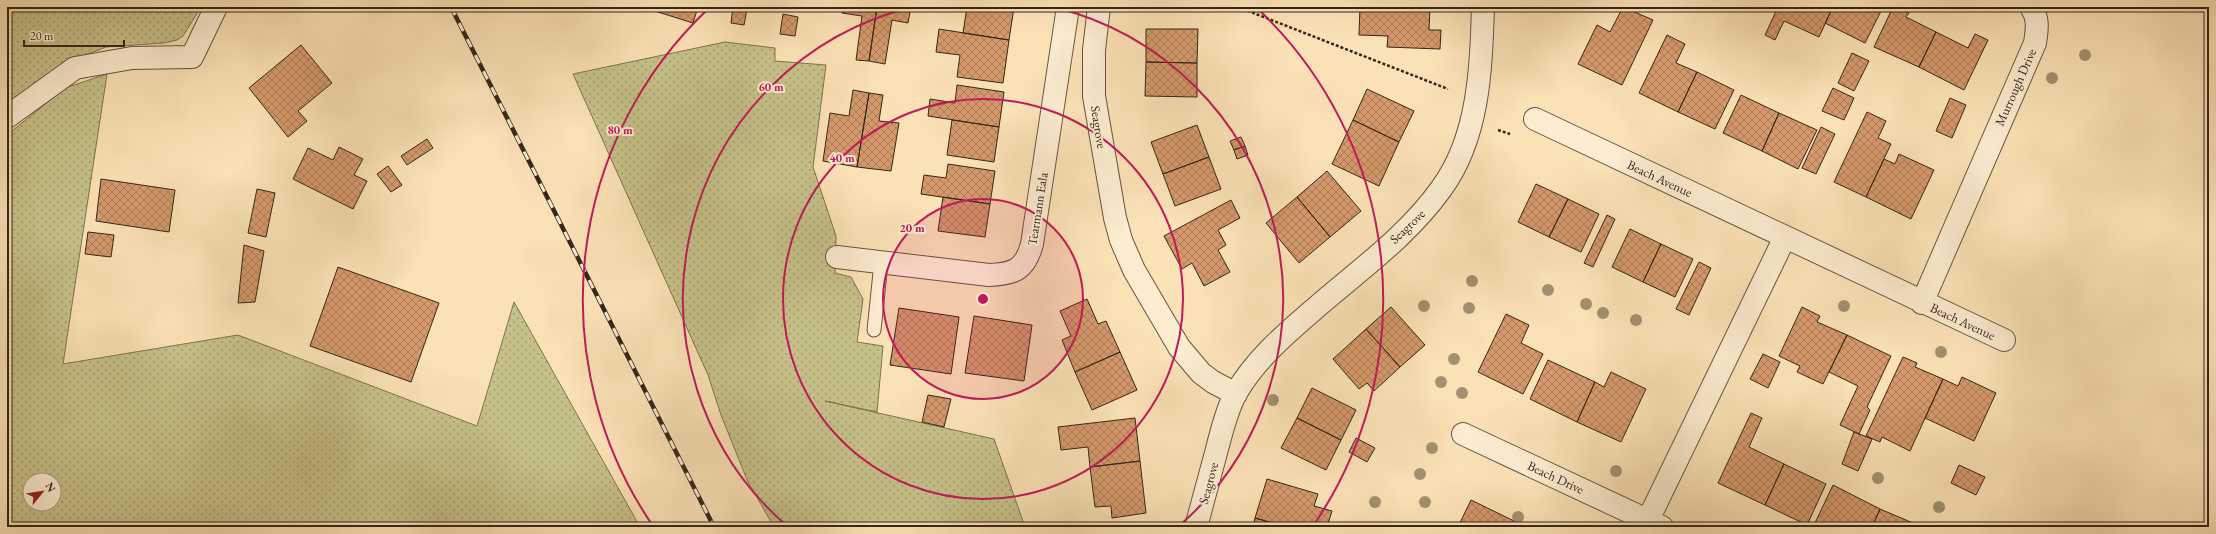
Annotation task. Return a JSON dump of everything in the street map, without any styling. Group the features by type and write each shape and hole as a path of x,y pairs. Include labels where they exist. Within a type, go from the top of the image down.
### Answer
{"street":[{"path":"7,117 75,68 132,58 192,56 216,7"},
{"name":"Tearmann Eala","path":"837,257 989,275 1010,273 1022,266 1032,244 1068,7"},
{"name":"Seagrove","path":"1098,7 1094,43 1094,96 1115,218 1121,240 1134,270 1183,352 1201,373 1213,382 1236,394"},
{"name":"Seagrove","path":"1196,527 1223,427 1236,394 1274,344 1403,231 1431,203 1442,189 1459,158 1476,101 1483,7"},
{"name":"Murrough Drive","path":"1981,166 2035,43 2038,27 2031,7"},
{"name":"Beach Avenue","path":"1535,119 1922,303 2004,340"},
{"name":"Beach Avenue","path":"1922,303 1981,166"},
{"name":"Beach Drive","path":"1463,434 1655,523 1717,378 1785,237"}],"lane":[{"path":"874,330 881,263"}],"path":[{"path":"1238,7 1476,101"}],"shaded area":[{"path":"7,7 201,7 183,36 177,40 164,43 106,47 83,56 7,107"},
{"path":"725,42 775,48 775,61 826,65 813,167 836,236 835,273 851,277 863,299 857,342 883,346 877,412 825,401 994,439 1025,527 774,527 748,482 721,415 708,375 573,74"},
{"path":"107,74 63,364 238,335 477,426 514,302 640,527 7,527 7,135 65,88"}],"building":[{"path":"642,7 698,7 693,23"},
{"path":"733,7 747,9 744,25 731,23"},
{"path":"843,7 877,7 869,61 856,60 862,16 842,13"},
{"path":"877,7 911,7 908,23 892,20 885,64 869,61"},
{"path":"967,7 1014,7 1009,40 963,33"},
{"path":"1360,7 1430,7 1429,30 1441,30 1440,49 1387,47 1388,36 1359,35"},
{"path":"1623,7 1653,20 1622,85 1578,64 1597,25 1610,32"},
{"path":"1778,7 1833,7 1819,37 1784,21 1775,40 1765,35"},
{"path":"1833,7 1883,7 1865,43 1825,23"},
{"path":"1893,7 1909,13 1906,17 1936,32 1919,67 1874,47"},
{"path":"783,14 798,17 795,36 780,34"},
{"path":"939,29 1009,40 1003,83 957,77 960,55 936,52"},
{"path":"1146,29 1198,29 1197,63 1146,62"},
{"path":"1936,32 1968,48 1975,34 1988,40 1964,90 1919,67"},
{"path":"1667,35 1685,44 1676,63 1697,72 1678,112 1639,93"},
{"path":"301,45 332,83 298,111 307,121 288,137 249,88"},
{"path":"1852,53 1869,61 1854,91 1838,83"},
{"path":"1146,62 1197,63 1197,97 1145,96"},
{"path":"1697,72 1734,90 1715,129 1678,112"},
{"path":"957,85 1004,92 999,127 928,116 930,99 955,103"},
{"path":"1833,88 1854,98 1844,120 1822,111"},
{"path":"1367,89 1414,111 1399,142 1353,120"},
{"path":"853,90 869,93 857,167 823,161 830,113 849,116"},
{"path":"869,93 883,95 879,121 899,123 891,171 857,167"},
{"path":"1741,95 1779,113 1762,151 1723,133"},
{"path":"1950,98 1966,105 1952,138 1936,131"},
{"path":"1867,112 1886,121 1878,138 1891,144 1866,197 1834,182"},
{"path":"1779,113 1817,130 1798,169 1762,151"},
{"path":"952,120 999,127 994,162 947,155"},
{"path":"1353,120 1399,142 1379,186 1332,164"},
{"path":"1197,125 1209,157 1163,174 1151,142"},
{"path":"1821,127 1835,134 1816,174 1802,168"},
{"path":"1241,137 1245,146 1234,150 1230,141"},
{"path":"427,139 433,148 407,165 401,156"},
{"path":"1245,146 1248,155 1237,159 1234,150"},
{"path":"339,147 363,159 354,175 367,181 353,209 293,179 308,148 333,160"},
{"path":"1899,154 1934,170 1911,219 1866,197 1884,159 1895,164"},
{"path":"1209,157 1221,189 1175,206 1163,174"},
{"path":"948,164 995,171 990,204 921,194 924,175 946,178"},
{"path":"388,166 402,185 391,192 377,174"},
{"path":"1327,171 1361,211 1330,237 1297,197"},
{"path":"101,179 175,190 169,232 96,221"},
{"path":"1536,184 1568,199 1549,237 1518,222"},
{"path":"257,189 275,193 266,237 248,233"},
{"path":"943,197 990,204 985,237 938,231"},
{"path":"1297,197 1330,237 1299,263 1266,223"},
{"path":"1568,199 1599,214 1581,252 1549,237"},
{"path":"1231,200 1240,218 1218,230 1226,245 1218,250 1230,272 1204,286 1192,263 1182,269 1164,236"},
{"path":"1607,215 1615,219 1593,267 1584,263"},
{"path":"1630,229 1661,244 1643,282 1612,267"},
{"path":"88,232 114,235 111,257 85,254"},
{"path":"1661,244 1693,259 1675,297 1643,282"},
{"path":"244,245 264,251 255,302 238,303"},
{"path":"1699,262 1711,268 1689,315 1676,309"},
{"path":"338,267 439,303 411,382 310,346"},
{"path":"1087,299 1098,324 1106,321 1120,352 1075,372 1062,340 1071,336 1060,311"},
{"path":"1391,307 1425,345 1400,367 1366,329"},
{"path":"1802,307 1820,316 1817,322 1847,335 1823,384 1797,372 1800,366 1779,356"},
{"path":"899,308 959,317 951,374 890,365"},
{"path":"1506,314 1529,325 1521,343 1543,354 1523,394 1478,372"},
{"path":"974,316 1032,325 1024,381 965,373"},
{"path":"1366,329 1400,367 1374,391 1367,383 1359,389 1333,359"},
{"path":"1847,335 1891,356 1867,407 1870,410 1859,434 1840,425 1858,386 1829,372"},
{"path":"1120,352 1137,390 1092,410 1075,372"},
{"path":"1763,354 1780,362 1768,388 1750,379"},
{"path":"1903,357 1917,363 1915,367 1943,379 1910,451 1882,437 1880,442 1866,436"},
{"path":"1548,360 1595,382 1577,422 1530,399"},
{"path":"1611,372 1646,389 1621,442 1577,422 1595,382 1604,387"},
{"path":"1962,377 1996,393 1974,441 1925,418 1943,379 1958,386"},
{"path":"1312,388 1356,410 1341,440 1297,418"},
{"path":"928,395 951,399 944,427 922,422"},
{"path":"1751,413 1762,418 1749,447 1784,464 1765,505 1718,483"},
{"path":"1135,418 1140,461 1090,467 1088,447 1061,450 1058,427"},
{"path":"1297,418 1341,440 1326,470 1281,448"},
{"path":"1854,432 1872,439 1858,471 1842,464"},
{"path":"1356,438 1375,448 1367,462 1349,452"},
{"path":"1140,461 1146,513 1112,518 1111,506 1095,507 1090,467"},
{"path":"1784,464 1826,484 1807,525 1765,505"},
{"path":"1959,465 1985,477 1976,495 1951,483"},
{"path":"1267,479 1318,494 1314,506 1332,511 1327,527 1287,527 1255,518"},
{"path":"1833,485 1880,509 1872,527 1824,527 1815,523"},
{"path":"1471,500 1514,521 1511,527 1458,527"},
{"path":"1880,509 1913,523 1911,527 1872,527"},
{"path":"1255,518 1287,527 1253,527"},
{"path":"1514,521 1527,527 1511,527"}],"railway":[{"path":"451,7 714,527"}]}
